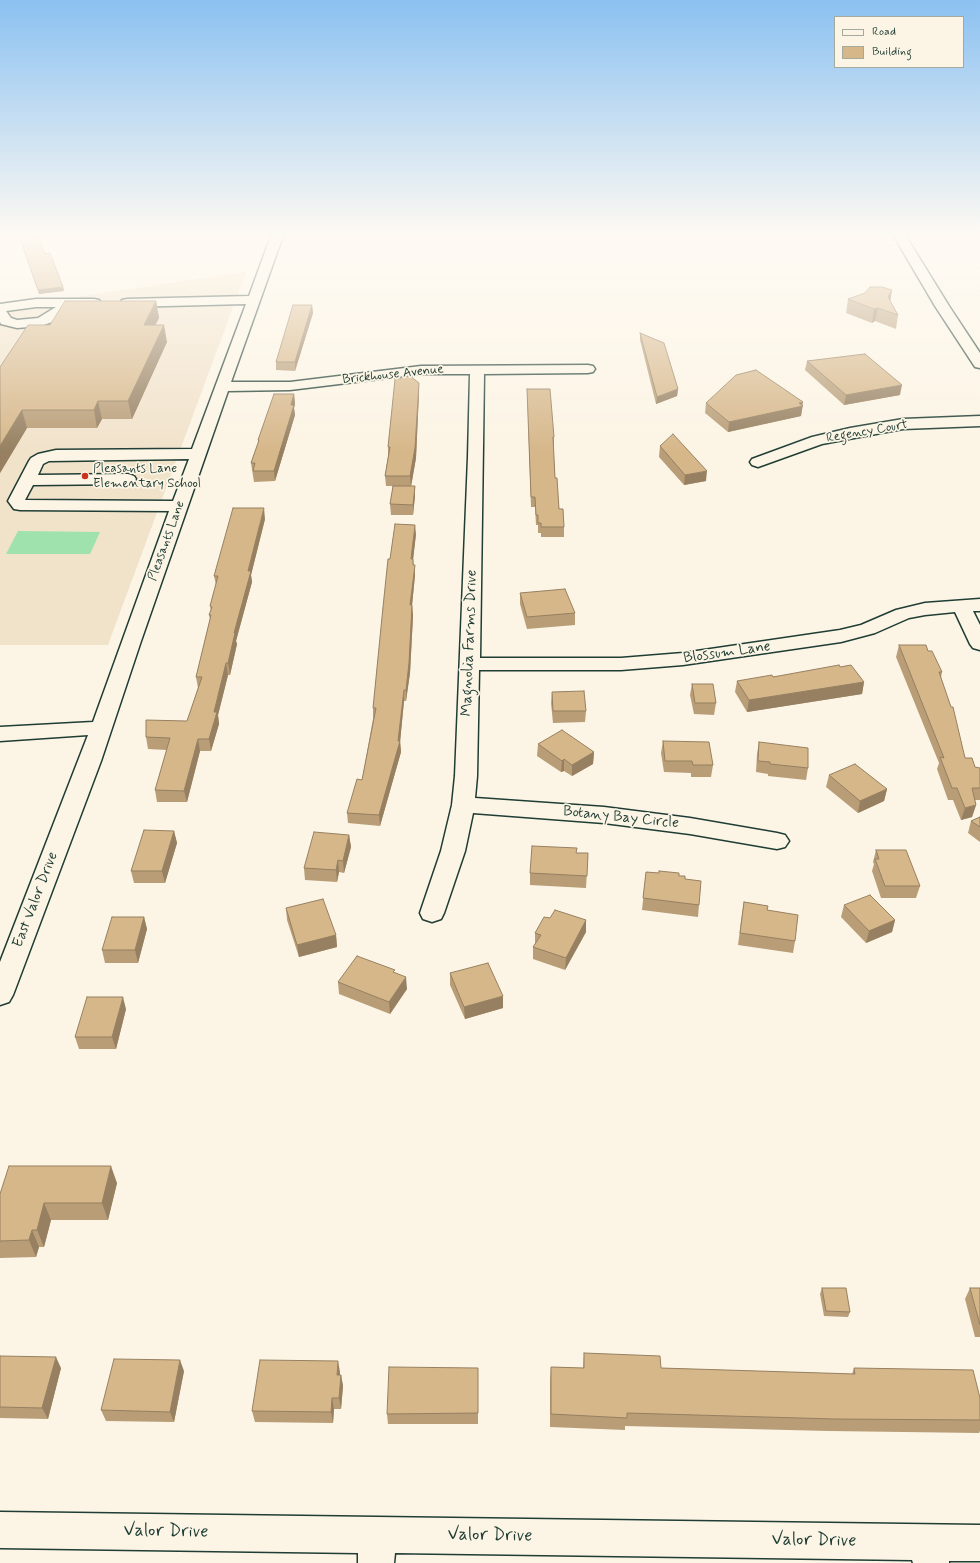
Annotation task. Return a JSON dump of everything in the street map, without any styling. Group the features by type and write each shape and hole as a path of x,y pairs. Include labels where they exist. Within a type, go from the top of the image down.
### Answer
{"street":[{"path":"0,308 15,306"},
{"path":"0,312 6,321 17,324 41,322 50,318 65,306"},
{"name":"Pleasants Lane","path":"64,826 101,728 179,506 252,306"},
{"path":"942,306 980,364"},
{"name":"Brickhouse Avenue","path":"222,387 290,386 421,370 588,369"},
{"name":"Magnolia Farms Drive","path":"432,913 453,851 463,804 466,776 476,457 477,370"},
{"name":"Regency Court","path":"758,462 818,440 850,433 903,424 980,421"},
{"path":"118,506 138,454"},
{"path":"179,506 38,506 20,505 16,501 37,461 44,457 56,455 198,454"},
{"path":"27,480 128,479"},
{"path":"961,606 980,644"},
{"name":"Blossum Lane","path":"470,664 621,664 683,659 841,636 868,629 903,614 925,609 980,606"},
{"path":"0,734 101,728"},
{"name":"Botany Bay Circle","path":"463,804 604,815 690,826 777,841"},
{"name":"East Valor Drive","path":"0,995 64,826"},
{"name":"Valor Drive","path":"0,1530 377,1549 928,1552 980,1543"}],"shaded area":[{"name":"Pleasants Lane Elementary School","path":"14,306 233,306 108,645 0,645 0,308"}],"green space":[{"path":"18,531 100,532 90,554 6,554"}],"building":[{"path":"62,306 154,306 144,325 164,325 128,401 98,401 94,410 22,410 0,446 0,367 28,325 50,325"},
{"path":"293,306 312,306 295,362 276,362"},
{"path":"866,306 893,306 898,315 878,308 874,309"},
{"path":"640,333 664,343 678,389 657,397"},
{"path":"865,354 902,385 846,395 807,361"},
{"path":"756,370 803,402 799,403 803,406 729,422 706,403 736,375"},
{"path":"410,376 419,383 415,448 410,476 385,476 390,447 388,447 395,379"},
{"path":"527,389 550,389 554,437 555,478 557,478 559,509 563,509 564,527 541,527 541,523 538,523 538,515 536,515 535,497 531,497"},
{"path":"274,394 294,394 291,405 294,405 274,471 253,471 255,463 251,463"},
{"path":"673,434 707,471 685,475 660,446"},
{"path":"393,486 415,486 413,505 390,504"},
{"path":"233,508 264,508 248,571 251,571 214,712 217,712 209,739 198,739 184,791 155,790 170,738 146,737 146,720 187,721 202,677 196,677 211,615 209,615 212,607 210,606 218,576 214,576"},
{"path":"395,524 415,525 411,559 413,559 413,565 415,565 410,605 412,605 409,663 398,741 400,741 379,815 347,813 357,779 362,780 376,708 373,708 383,607 388,559 390,559"},
{"path":"565,589 575,613 527,617 520,593"},
{"path":"899,645 926,645 928,651 932,651 942,672 939,672 951,707 953,707 965,758 972,758 975,767 980,768 980,788 972,788 976,805 965,808 957,788 952,788 940,757 944,758"},
{"path":"839,665 840,667 851,665 864,682 749,700 737,681 772,675 773,677"},
{"path":"692,684 713,684 716,703 695,703"},
{"path":"584,691 586,711 553,711 552,692"},
{"path":"562,730 594,752 572,765 564,759 562,761 538,744"},
{"path":"663,741 709,742 713,765 693,765 692,761 665,761"},
{"path":"759,742 808,748 808,768 770,764 770,762 758,761"},
{"path":"855,764 887,789 860,801 829,775"},
{"path":"980,817 980,827 971,821"},
{"path":"144,830 174,831 162,871 131,871"},
{"path":"314,832 349,835 343,861 338,860 336,870 304,868"},
{"path":"532,846 577,848 576,853 588,853 587,876 530,873"},
{"path":"876,850 906,850 920,886 885,886 875,859 879,859"},
{"path":"659,871 679,873 679,876 685,876 685,879 701,881 699,905 643,898 646,872 659,873"},
{"path":"870,895 895,920 869,931 844,905"},
{"path":"323,899 336,935 297,945 286,908"},
{"path":"744,902 768,906 767,910 798,915 795,941 740,933"},
{"path":"555,910 586,920 566,958 533,947 541,935 535,933 544,917 550,918"},
{"path":"112,917 144,917 135,950 102,950"},
{"path":"357,956 395,970 393,972 406,977 389,1002 338,982"},
{"path":"488,963 503,996 464,1007 450,973"},
{"path":"87,997 123,997 112,1037 75,1037"},
{"path":"9,1166 111,1166 102,1203 44,1203 37,1230 32,1230 29,1240 0,1241 0,1194"},
{"path":"822,1288 846,1288 850,1312 826,1311"},
{"path":"970,1288 980,1288 980,1325"},
{"path":"584,1353 660,1356 661,1368 855,1374 854,1368 973,1370 980,1398 980,1420 834,1419 627,1413 627,1418 551,1414 551,1367 584,1368"},
{"path":"0,1356 56,1357 42,1408 0,1407"},
{"path":"114,1359 180,1360 170,1412 101,1410"},
{"path":"260,1360 338,1361 337,1375 341,1375 339,1398 332,1398 331,1412 252,1411"},
{"path":"389,1367 478,1368 478,1413 387,1414"}],"place":[{"name":"Pleasants Lane Elementary School","path":"85,476"}]}
